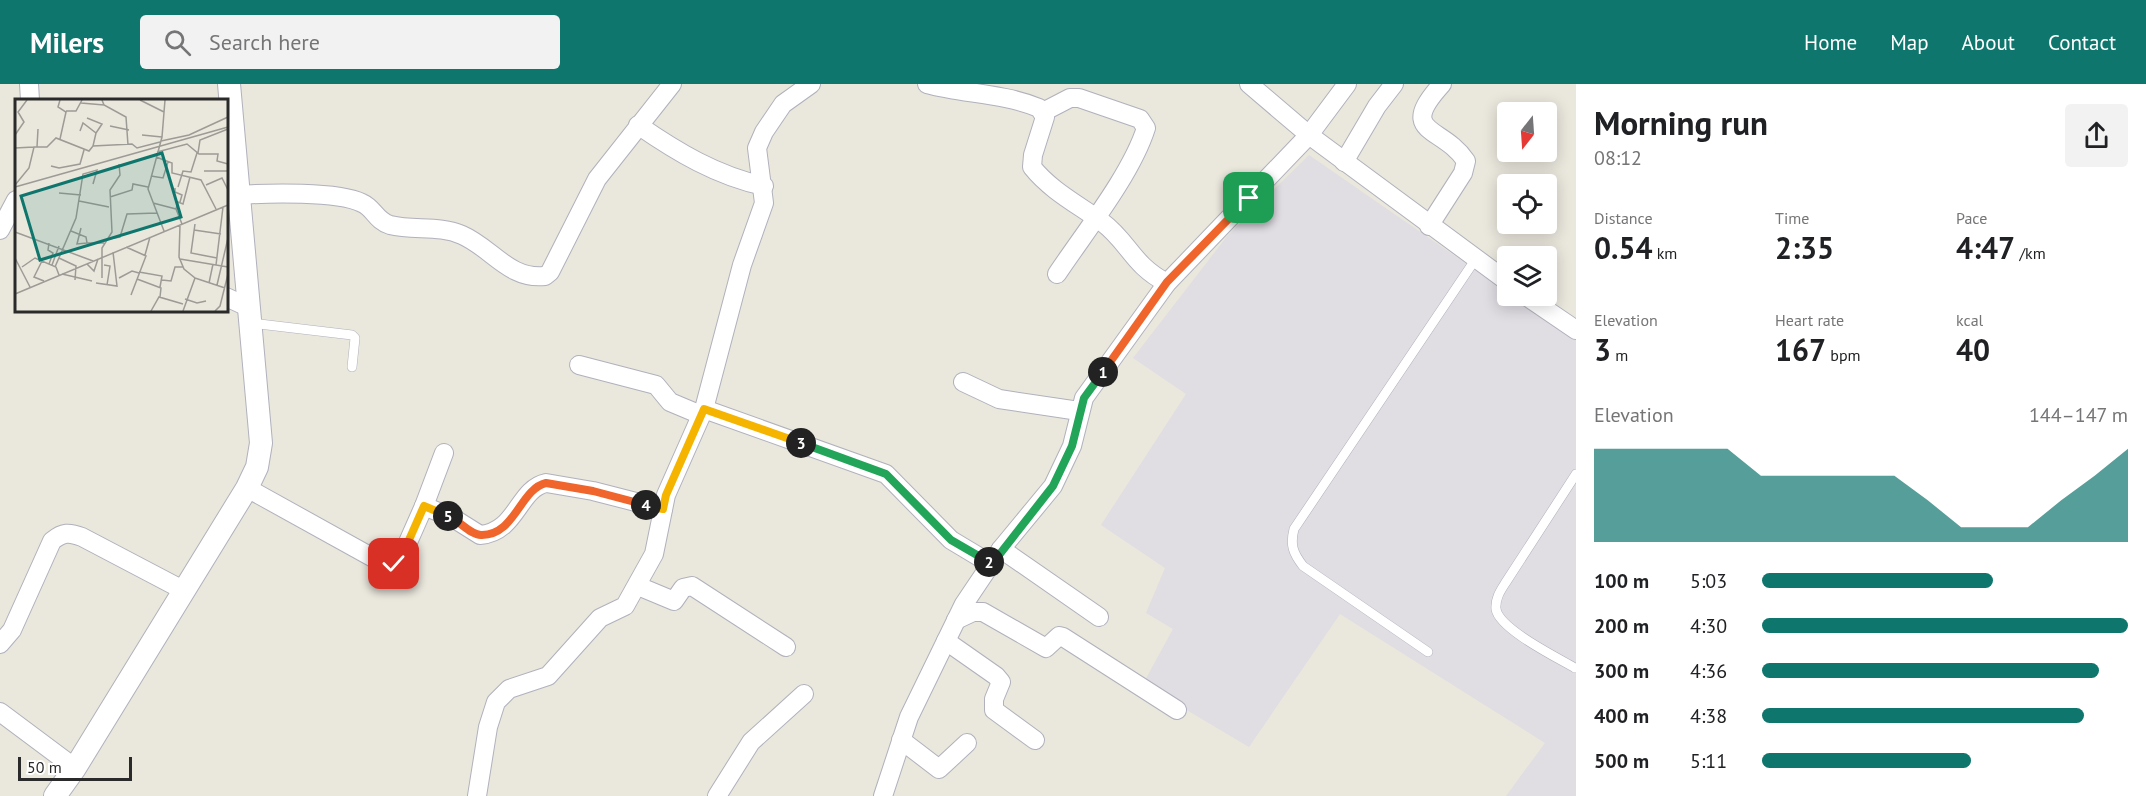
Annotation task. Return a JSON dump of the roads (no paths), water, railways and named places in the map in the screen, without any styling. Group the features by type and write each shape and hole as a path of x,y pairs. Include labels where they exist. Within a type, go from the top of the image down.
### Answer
{"street":[{"path":"28,84 30,99"},
{"path":"55,796 75,768 247,488 257,467 261,443 239,195 231,154 229,84"},
{"path":"239,195 273,193 355,200 369,208 382,222 415,228 448,230 478,243 495,260 523,276 545,276 550,272 597,179 672,84"},
{"path":"477,796 488,727 496,702 509,689 543,679 552,673 600,618 625,606 654,555 666,495 703,412 742,265 764,203 764,186 757,162 757,148 764,132 783,104 811,84"},
{"path":"927,84 1026,103 1043,112 1045,117 1033,154 1032,167 1061,194 1110,229 1138,264 1167,282"},
{"path":"1249,84 1344,162 1497,275"},
{"path":"883,796 909,717 956,620 996,556 1053,486 1072,446 1084,398 1167,282 1309,135 1347,84"},
{"path":"1344,162 1377,106 1394,84"},
{"path":"1429,226 1463,173 1466,162 1461,154 1426,126 1421,119 1422,111 1428,100 1442,84"},
{"path":"1043,112 1070,98 1079,98 1129,115 1145,123 1142,140 1057,274"},
{"path":"638,126 677,152 724,175 764,186"},
{"path":"0,230 15,202"},
{"path":"228,299 251,316"},
{"path":"1541,306 1576,330"},
{"path":"579,365 656,385 670,402 886,474 951,540 996,556 1099,617"},
{"path":"963,382 999,399 1079,411"},
{"path":"247,488 386,565 394,564 401,558 444,453"},
{"path":"424,506 453,518 480,535 504,526 513,518 530,492 546,483 593,491 663,509"},
{"path":"0,644 12,630 52,541 60,534 71,532 82,537 183,590"},
{"path":"638,586 674,601 683,588 692,586 786,647"},
{"path":"956,620 973,612 983,612 1046,648 1057,638 1063,637 1178,710"},
{"path":"946,641 996,676 1001,682 994,699 994,710 1035,740"},
{"path":"717,796 750,742 804,694"},
{"path":"0,712 75,768"},
{"path":"901,741 939,769 967,743"}],"lane":[{"path":"1428,652 1303,566 1294,555 1290,542 1294,529 1475,260"},
{"path":"251,316 352,335 355,339 352,367"},
{"path":"1575,668 1520,634 1504,622 1496,610 1497,597 1576,474"}]}
